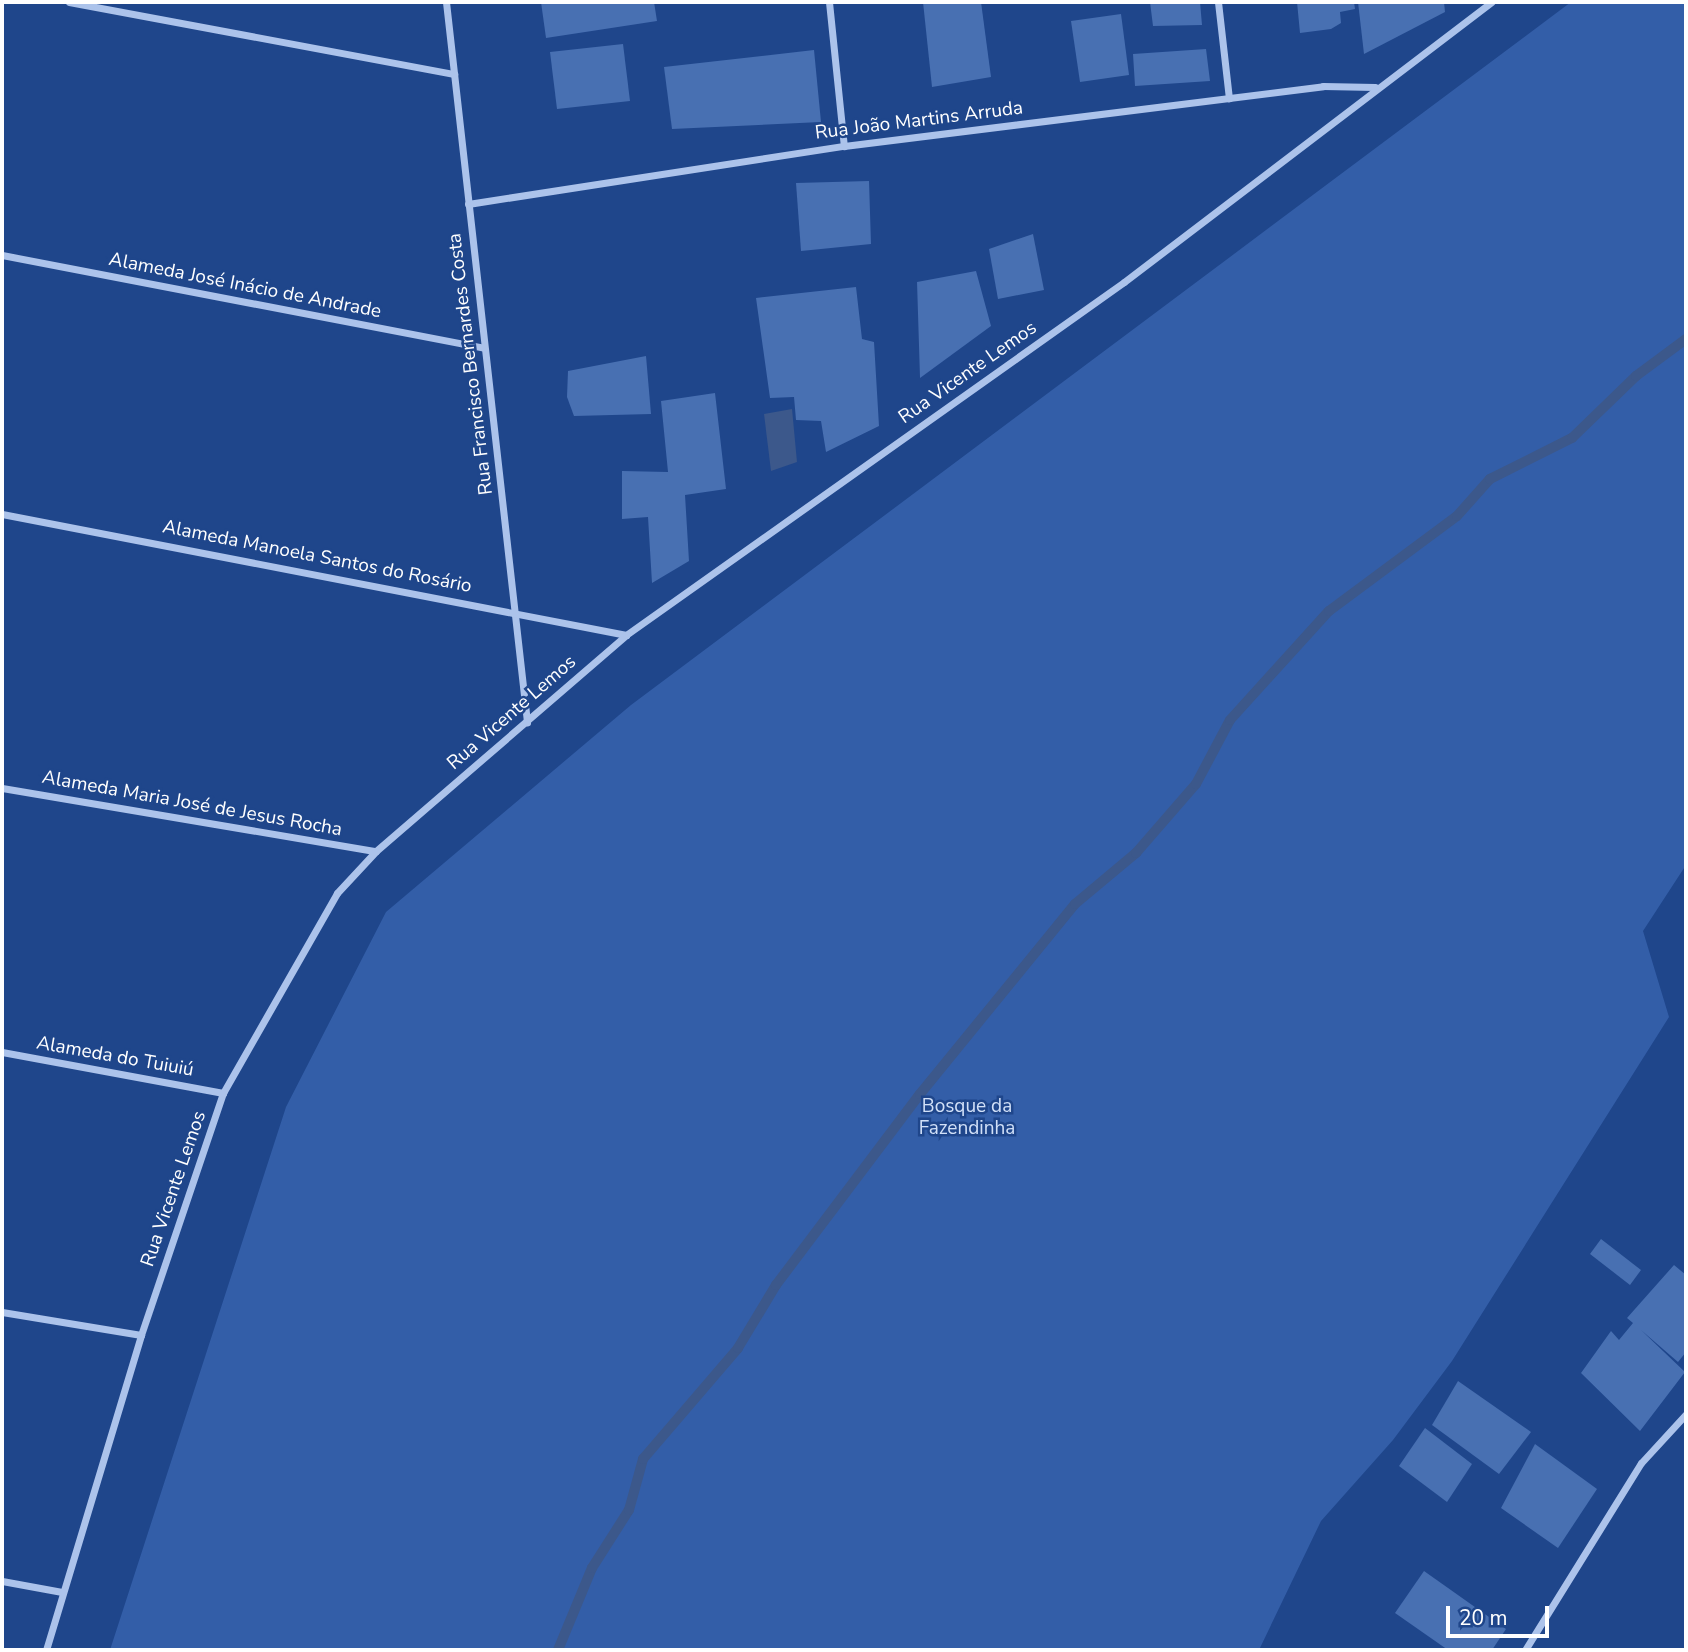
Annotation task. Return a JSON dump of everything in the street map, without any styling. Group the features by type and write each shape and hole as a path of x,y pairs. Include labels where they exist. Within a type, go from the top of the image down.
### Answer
{"street":[{"path":"69,2 454,74"},
{"name":"Rua Francisco Bernardes Costa","path":"446,2 483,348 517,610 527,722"},
{"path":"829,2 844,146"},
{"path":"1218,2 1229,98"},
{"name":"Rua Vicente Lemos","path":"46,1650 141,1335 223,1093 337,893 376,851 626,635 1125,282 1491,2"},
{"name":"Rua João Martins Arruda","path":"468,204 844,146 1324,86 1376,88"},
{"name":"Alameda José Inácio de Andrade","path":"2,255 483,348"},
{"name":"Alameda Manoela Santos do Rosário","path":"2,514 517,610 626,635"},
{"name":"Alameda Maria José de Jesus Rocha","path":"2,788 376,851"},
{"name":"Alameda do Tuiuiú","path":"2,1052 223,1093"},
{"path":"2,1312 141,1335"},
{"path":"1525,1650 1642,1463 1686,1413"},
{"path":"2,1581 62,1592"}],"green space":[{"name":"Bosque da Fazendinha","path":"1571,2 1686,2 1686,865 1643,931 1669,1017 1452,1361 1393,1440 1321,1521 1259,1650 110,1650 286,1107 386,912 631,705"}],"shaded area":[{"path":"792,409 797,462 771,471 764,414"}],"building":[{"path":"541,2 654,2 657,21 546,38"},
{"path":"923,2 981,2 991,77 932,87"},
{"path":"1150,2 1200,2 1202,25 1153,26"},
{"path":"1297,2 1354,2 1355,9 1340,12 1341,23 1331,29 1300,33"},
{"path":"1358,2 1444,2 1445,12 1364,54"},
{"path":"1121,14 1129,75 1080,82 1071,21"},
{"path":"623,44 630,101 557,109 550,52"},
{"path":"1206,49 1210,81 1135,86 1133,54"},
{"path":"814,50 821,122 672,129 664,67"},
{"path":"869,181 871,244 801,251 796,183"},
{"path":"1033,234 1044,290 998,299 989,249"},
{"path":"976,271 991,326 920,378 917,282"},
{"path":"856,287 862,339 874,342 879,426 826,452 821,421 796,420 794,397 770,398 756,298"},
{"path":"646,356 651,414 574,416 567,397 568,371"},
{"path":"715,393 726,489 685,495 689,561 652,583 648,517 622,519 622,471 668,472 661,401"},
{"path":"1601,1239 1641,1270 1630,1285 1590,1254"},
{"path":"1674,1265 1686,1275 1686,1352 1678,1362 1641,1330 1685,1372 1640,1431 1581,1373 1611,1331 1619,1340 1633,1323 1627,1318"},
{"path":"1458,1381 1531,1432 1499,1474 1432,1425"},
{"path":"1425,1428 1472,1464 1447,1502 1399,1466"},
{"path":"1535,1444 1597,1489 1558,1548 1501,1508"},
{"path":"1424,1571 1506,1629 1492,1650 1448,1650 1395,1613"}],"waterway":[{"path":"558,1650 592,1568 629,1510 643,1459 738,1348 776,1285 920,1094 1075,904 1136,853 1196,784 1230,720 1329,611 1457,516 1490,479 1572,438 1636,376 1686,339"}]}
